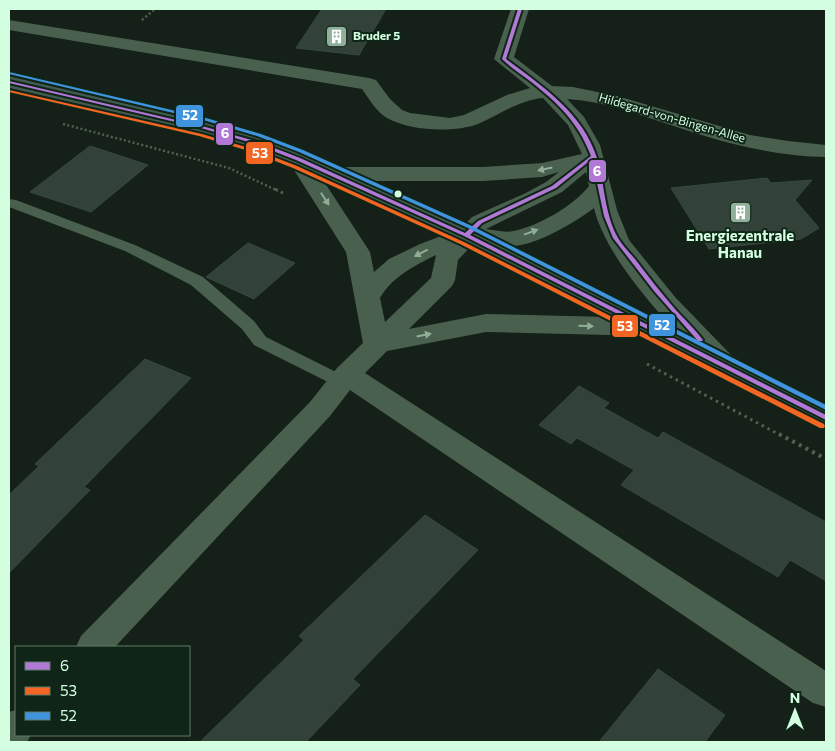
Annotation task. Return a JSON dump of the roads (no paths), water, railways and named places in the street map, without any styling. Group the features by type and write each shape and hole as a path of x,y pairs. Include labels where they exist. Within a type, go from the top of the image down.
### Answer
{"main road":[{"path":"9,82 202,127 257,143 298,159 466,235 826,418"}],"street":[{"path":"520,9 504,59 548,92 585,134 614,236 676,315 724,365"},
{"path":"526,77 522,59 538,9"},
{"name":"Hildegard-von-Bingen-Allee","path":"9,25 369,84 382,104 401,118 459,123 521,95 548,92 596,95 643,108 725,136 823,154"},
{"path":"334,174 460,175 522,172 542,170 592,157"},
{"path":"94,646 320,409 344,378 376,344 443,280 446,258 466,235 480,222 554,187 592,157"},
{"path":"298,159 358,252 376,344"},
{"path":"368,297 376,284 398,264 429,249 466,235 513,239 535,232 567,217 589,201 600,187"},
{"path":"376,344 486,323 648,327"},
{"path":"344,378 826,691"}],"lane":[{"path":"11,203 130,248 197,281 248,326 260,340 344,378"}],"place":[{"name":"Bruder 5","path":"337,36"},
{"name":"Energiezentrale Hanau","path":"740,213"}]}
